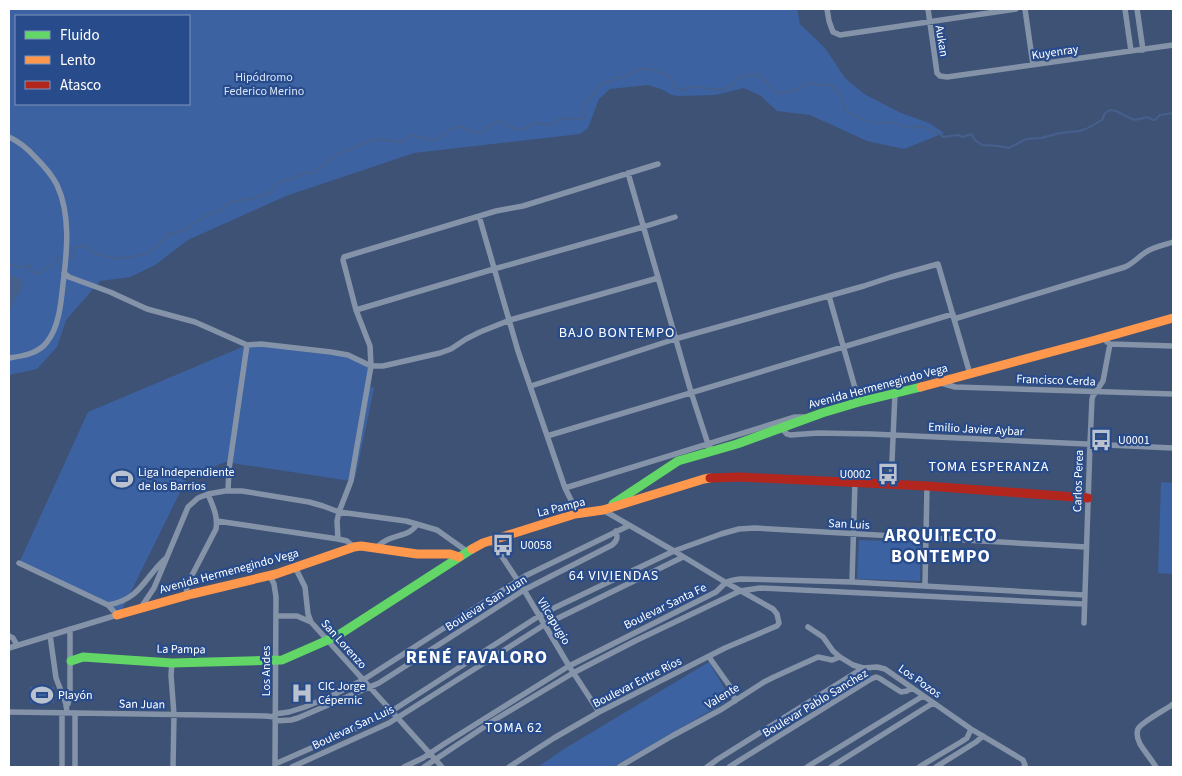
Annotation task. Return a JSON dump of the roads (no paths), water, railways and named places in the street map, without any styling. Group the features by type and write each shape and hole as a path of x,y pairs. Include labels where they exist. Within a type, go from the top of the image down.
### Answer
{"street":[{"path":"827,9 833,32 840,36 1016,9"},
{"name":"Aukan","path":"928,9 937,73 940,76"},
{"path":"1025,9 1034,65"},
{"path":"1124,9 1131,51"},
{"path":"1137,9 1143,50"},
{"name":"Kuyenray","path":"940,76 946,77 1173,45"},
{"path":"9,138 25,146 51,175 58,186 64,207 66,237 64,273 59,311 54,329 47,342 40,349 32,353 9,358"},
{"path":"338,539 337,522 351,481 372,366 370,346 356,310 343,260 344,257 496,211 523,206 658,164"},
{"path":"628,174 675,339 710,447"},
{"path":"479,216 547,436 576,514"},
{"path":"356,310 675,217"},
{"path":"547,436 691,392 1126,267 1136,262 1145,252 1173,242"},
{"path":"531,386 675,339 938,264 970,374"},
{"path":"64,273 69,277 110,292 139,306 195,322 247,345 261,344 331,352 348,355 372,366 383,366 440,354 480,332 510,320 658,278"},
{"path":"829,296 859,402"},
{"name":"Avenida Hermenegindo Vega","path":"602,510 674,463 710,447 737,444 859,402 970,374 1173,318"},
{"path":"1101,338 1110,344 1173,346"},
{"name":"Carlos Perea","path":"1084,624 1092,399 1104,381 1110,344"},
{"path":"228,491 229,469 247,345"},
{"name":"Francisco Cerda","path":"940,382 955,387 1173,394"},
{"path":"891,484 895,393"},
{"path":"565,488 710,447 795,417 812,417"},
{"name":"Emilio Javier Aybar","path":"780,428 790,435 818,433 1173,448"},
{"name":"La Pampa","path":"71,660 83,657 172,663 282,660 337,636 483,543 576,514 602,510 704,479 740,477 855,482 1084,496 1088,498"},
{"path":"852,582 855,482"},
{"path":"925,586 927,486"},
{"path":"140,609 154,588 188,507 198,498 208,494 228,491 242,492 309,502 339,512 406,521 436,530 468,552"},
{"path":"186,596 186,587 216,529 216,515 208,494"},
{"path":"602,510 740,591"},
{"path":"217,521 338,539 354,546"},
{"path":"376,548 385,541 415,529 417,524"},
{"name":"Boulevar San Juan","path":"275,717 331,696 362,680 517,581 628,526"},
{"name":"San Luis","path":"674,551 721,534 739,529 755,528 1086,547"},
{"name":"Boulevar San Juan","path":"275,717 291,720 298,718 379,683 524,590 612,545 618,537 616,532"},
{"name":"Vilcapugio","path":"491,540 524,590 598,712"},
{"name":"Avenida Hermenegindo Vega","path":"9,648 117,615 270,576 354,546 417,554 450,554 459,557"},
{"name":"Boulevar San Luis","path":"275,765 384,716 539,616 674,551"},
{"path":"108,605 116,603 139,590 157,566 167,557"},
{"name":"Boulevar San Luis","path":"292,767 398,718 544,625 684,557"},
{"path":"19,563 108,605 117,615"},
{"name":"San Lorenzo","path":"295,567 305,587 308,614 312,622 327,641 442,767"},
{"name":"Los Andes","path":"270,576 274,584 276,597 275,765"},
{"path":"724,582 740,579 852,582 1084,595"},
{"name":"Boulevar Santa Fe","path":"404,767 418,761 569,666 716,592 724,582"},
{"name":"Boulevar Santa Fe","path":"424,767 496,719 573,673 740,591 760,588 1084,604"},
{"name":"Boulevar Entre Ríos","path":"509,767 598,712 725,648 777,626 779,623 773,609 740,591"},
{"path":"276,616 297,616 312,622"},
{"name":"Los Pozos","path":"808,627 823,637 840,657 853,665 863,668 885,668 971,729 1022,760 1024,767"},
{"path":"62,767 64,713 70,695 70,629"},
{"path":"50,635 56,678 66,706"},
{"path":"9,636 13,638 17,645"},
{"path":"710,657 731,688 734,701"},
{"name":"Valente","path":"618,767 722,709 764,682 812,659 821,657 832,660 840,657"},
{"path":"172,663 173,767"},
{"name":"Boulevar Pablo Sanchez","path":"707,767 863,668"},
{"name":"Boulevar Pablo Sanchez","path":"729,767 871,679 879,678 901,692 912,688"},
{"path":"807,767 923,696"},
{"path":"831,767 933,703"},
{"path":"1156,767 1140,744 1137,738 1137,730 1139,726 1173,704"},
{"name":"San Juan","path":"9,712 275,717"},
{"path":"75,713 75,767"},
{"path":"919,767 967,738 971,729"},
{"path":"936,767 983,736"},
{"path":"629,761 633,767"}],"waterway":[{"path":"70,257 72,257 75,248 80,246 87,246 94,253 116,259 149,253 169,234 182,231 233,201 268,194 281,181 295,178 305,173 313,173 338,154 372,140 402,142 412,135 436,140 452,128 463,127 476,133 481,133 492,124 500,121 506,125 522,129 536,123 550,125 558,119 584,118 586,102 594,94 597,87 611,81 615,77 625,77 642,69 657,72 671,78 673,85 681,91 693,87 723,89 729,87 738,78 753,74 761,77 778,94 798,89 805,84 829,85 840,96 844,109 865,120 878,123 890,122 909,128 918,126 927,128 942,135 942,137 959,135 962,137 970,134 982,145 1009,148 1026,139 1086,129 1102,120 1105,113 1110,110 1135,120 1148,117 1155,120 1160,115 1173,113"},
{"path":"9,265 15,265 20,268 28,265 31,271 38,274 61,257"}],"place":[{"name":"U0001","path":"1101,440"},
{"name":"U0002","path":"888,474"},
{"name":"Liga Independiente de los Barrios","path":"122,479"},
{"name":"U0058","path":"503,545"},
{"name":"CIC Jorge Cépernic","path":"302,693"},
{"name":"Playón","path":"42,695"}],"district":[{"name":"BAJO BONTEMPO","path":"617,332"},
{"name":"TOMA ESPERANZA","path":"989,466"},
{"name":"ARQUITECTO BONTEMPO","path":"941,545"},
{"name":"64 VIVIENDAS","path":"614,575"},
{"name":"RENÉ FAVALORO","path":"477,657"},
{"name":"TOMA 62","path":"514,727"}],"park label":[{"name":"Hipódromo Federico Merino","path":"264,84"}]}
